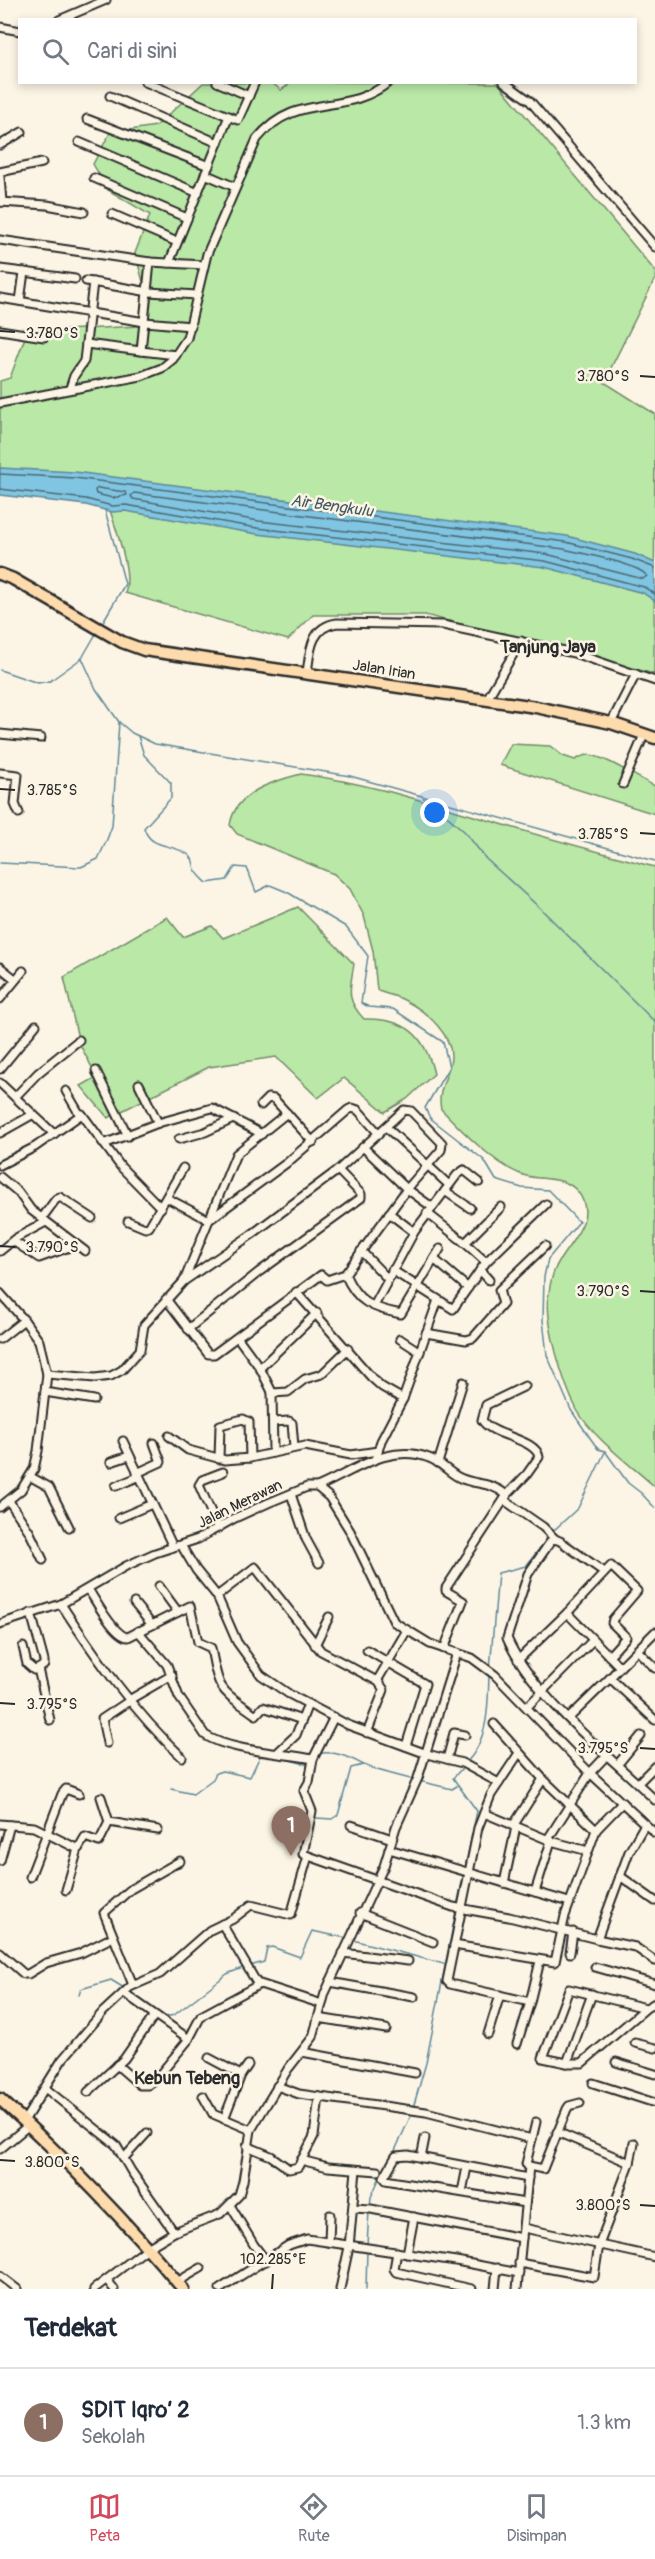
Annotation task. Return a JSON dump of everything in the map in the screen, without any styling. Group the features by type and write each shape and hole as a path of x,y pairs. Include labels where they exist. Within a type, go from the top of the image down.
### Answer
{"main road":[{"name":"Jalan Irian","path":"0,574 13,579 109,634 144,650 564,712 611,723 650,736"},
{"path":"2,2104 26,2123 149,2247 180,2286"}],"street":[{"path":"63,18 89,3 106,0"},
{"path":"0,27 18,31"},
{"path":"150,84 238,120 254,84"},
{"path":"222,84 249,96"},
{"path":"0,403 153,372 169,364 188,338 204,265 235,186 257,139 268,126 285,114 304,107 337,104 366,96 386,84"},
{"path":"507,84 530,101 655,247"},
{"path":"110,96 218,143"},
{"path":"169,263 229,116"},
{"path":"87,118 209,166"},
{"path":"0,145 22,132"},
{"path":"79,142 198,193"},
{"path":"0,172 42,163"},
{"path":"205,174 235,186"},
{"path":"0,177 1,202 47,205 84,212"},
{"path":"94,178 187,218"},
{"path":"111,214 177,242"},
{"path":"0,240 150,262 204,265"},
{"path":"141,351 150,262"},
{"path":"0,269 75,279"},
{"path":"20,301 24,272"},
{"path":"70,388 74,376 84,361 90,282 148,292 197,295"},
{"path":"0,298 145,322 191,326"},
{"path":"0,330 44,338"},
{"path":"86,344 176,355"},
{"path":"307,674 314,638 322,628 331,624 435,624 591,658 655,681"},
{"path":"487,699 521,641"},
{"path":"611,723 636,674"},
{"path":"0,734 41,738"},
{"path":"623,784 650,736"},
{"path":"0,773 18,775 15,804 19,813"},
{"path":"0,968 15,979"},
{"path":"0,999 23,971"},
{"path":"0,1069 36,1025"},
{"path":"15,1097 38,1073 79,1040"},
{"path":"96,1071 128,1136"},
{"path":"0,1083 54,1134"},
{"path":"139,1084 158,1123"},
{"path":"66,1091 80,1115 84,1116 121,1167 161,1208"},
{"path":"261,1105 272,1098 313,1142"},
{"path":"104,1144 158,1123 212,1108 262,1134"},
{"path":"209,1220 313,1142 352,1108 358,1110 379,1134"},
{"path":"47,1374 95,1378 117,1373 139,1352 143,1326 166,1299 184,1281 338,1170 404,1110 411,1111 442,1145 441,1150 407,1189 345,1274 327,1280 322,1274 238,1338 211,1355 166,1299"},
{"path":"184,1281 237,1154 288,1113"},
{"path":"0,1133 32,1114"},
{"path":"0,1165 54,1134 80,1115"},
{"path":"179,1139 205,1132 233,1119"},
{"path":"386,1127 470,1209"},
{"path":"363,1147 486,1262"},
{"path":"128,1221 148,1228 183,1168"},
{"path":"188,1329 260,1272 361,1198 361,1194 338,1170"},
{"path":"374,1306 387,1278 414,1232 447,1188 463,1170 479,1182"},
{"path":"0,1177 16,1189 31,1210 85,1251"},
{"path":"0,1251 44,1220 56,1199 60,1197 92,1218"},
{"path":"167,1198 209,1220"},
{"path":"392,1270 453,1309 486,1262 546,1204"},
{"path":"465,1242 501,1207"},
{"path":"389,1213 414,1232"},
{"path":"13,1241 39,1258 75,1245"},
{"path":"426,1333 463,1340 473,1338 503,1304 499,1290 545,1246"},
{"path":"345,1274 356,1296 374,1306 402,1314 440,1249"},
{"path":"361,1251 387,1278"},
{"path":"434,1259 468,1288"},
{"path":"480,1270 489,1280"},
{"path":"296,1292 382,1387 403,1399"},
{"path":"0,1293 24,1320 41,1347 47,1374 38,1450 31,1477 9,1501 0,1507"},
{"path":"377,1454 403,1399 438,1299"},
{"path":"260,1368 317,1313"},
{"path":"0,1339 24,1320"},
{"path":"238,1338 260,1368 272,1393 273,1453"},
{"path":"400,1339 420,1352"},
{"path":"272,1393 288,1392 305,1379 322,1374 348,1349"},
{"path":"438,1462 463,1383"},
{"path":"444,1649 463,1601 446,1591 446,1588 506,1497 539,1458 539,1453 535,1448 488,1428 482,1420 482,1412 486,1405 525,1386"},
{"path":"45,1392 94,1400"},
{"path":"219,1459 220,1425 243,1419 250,1424 250,1458"},
{"path":"273,1422 292,1422 294,1447"},
{"path":"169,1436 188,1450 219,1459 250,1458 294,1447 313,1446 351,1455 406,1452 421,1455 438,1462 462,1479 490,1484 552,1536 604,1572"},
{"path":"123,1441 152,1504 177,1546 217,1596 237,1642 259,1672 289,1694 367,1733 427,1754 462,1763 499,1784"},
{"path":"116,1486 161,1462 154,1443"},
{"name":"Jalan Merawan","path":"0,1624 61,1604 126,1566 198,1539 249,1511 307,1487 317,1486 377,1454"},
{"path":"111,1462 129,1456"},
{"path":"218,1528 199,1485 202,1480 224,1472"},
{"path":"31,1477 49,1487 69,1527"},
{"path":"317,1486 329,1497 350,1531 392,1620 406,1630 444,1649 472,1658 495,1674 590,1773 655,1833"},
{"path":"291,1494 306,1539 319,1563"},
{"path":"9,1501 28,1530 43,1560"},
{"path":"119,1518 152,1504"},
{"path":"552,1536 528,1574 507,1635 518,1660 542,1690 606,1756 618,1764 655,1800"},
{"path":"217,1596 255,1567 315,1645 326,1654 378,1681 384,1687 367,1733"},
{"path":"518,1660 567,1613 604,1572 612,1567 637,1592 613,1619 613,1624 626,1636 609,1656"},
{"path":"159,1586 178,1612"},
{"path":"88,1590 119,1634 128,1637 187,1606 192,1607 198,1642 211,1648 217,1681 221,1689 256,1715 266,1704 302,1720"},
{"path":"134,1603 152,1625"},
{"path":"61,1604 129,1700 152,1729 182,1757"},
{"path":"31,1613 44,1662 38,1669"},
{"path":"567,1613 620,1667"},
{"path":"315,1645 329,1617"},
{"path":"378,1681 406,1630"},
{"path":"138,1631 165,1662 179,1697 205,1736 224,1743 312,1760"},
{"path":"569,1718 655,1632"},
{"path":"527,1707 593,1640"},
{"path":"23,1647 29,1666 34,1670 38,1669"},
{"path":"367,1650 425,1684 406,1746"},
{"path":"637,1650 655,1668"},
{"path":"94,2289 149,2247 174,2232 216,2216 230,2205 242,2190 251,2130 277,2086 314,2037 330,1982 377,1881 417,1781 457,1653"},
{"path":"38,1669 50,1720"},
{"path":"107,1743 102,1719 171,1675"},
{"path":"610,1678 655,1720"},
{"path":"277,1753 294,1738 308,1704"},
{"path":"333,1717 312,1760 309,1782 304,1791 312,1810 303,1854 458,1908 635,1947 655,1961"},
{"path":"494,1724 543,1779 596,1830"},
{"path":"447,1759 454,1733 465,1735"},
{"path":"618,1764 640,1736"},
{"path":"519,1754 499,1784 484,1813 458,1908 448,1983 530,2002"},
{"path":"535,1892 549,1840 590,1773 606,1756"},
{"path":"638,1783 655,1766"},
{"path":"504,1883 514,1826 543,1779"},
{"path":"30,1877 63,1792 66,1790 78,1794"},
{"path":"66,1890 78,1849 85,1837 99,1842 109,1822 101,1797"},
{"path":"454,1945 555,1962 570,1902 596,1830 622,1803"},
{"path":"484,1813 549,1840 588,1851"},
{"path":"109,1822 158,1830"},
{"path":"0,1824 34,1827 78,1849"},
{"path":"597,1938 628,1852 645,1824"},
{"path":"0,1860 10,1825"},
{"path":"351,1825 392,1839"},
{"path":"389,1849 570,1902"},
{"path":"0,2149 26,2123 62,2060 94,2021 128,1990 160,1974 205,1934 253,1905 291,1915 308,1856"},
{"path":"180,1861 130,1889 107,1909 104,1916 113,1937 128,1990 154,2016 189,2038"},
{"path":"620,1876 655,1901"},
{"path":"360,1914 433,1942"},
{"path":"222,1924 258,1985"},
{"path":"570,1953 573,1932"},
{"path":"0,1953 24,1974 28,1974 46,1963 81,1953 113,1937"},
{"path":"343,1953 408,1961"},
{"path":"517,2044 540,1961"},
{"path":"595,1967 655,1984"},
{"path":"330,1982 414,1997"},
{"path":"117,2065 140,2085 148,2085 158,2078 189,2038 201,2016 258,1985 322,2004"},
{"path":"646,2008 568,1989 542,2056 567,2063 582,2063 646,2008 655,2003"},
{"path":"567,2063 592,1994"},
{"path":"488,2034 500,1995"},
{"path":"88,2092 124,2059 154,2016"},
{"path":"318,2018 386,2029"},
{"path":"635,2043 655,2048"},
{"path":"302,2052 415,2073"},
{"path":"209,2058 240,2075"},
{"path":"616,2062 655,2074"},
{"path":"225,2119 240,2075 248,2065"},
{"path":"592,2083 655,2103"},
{"path":"277,2086 299,2094 413,2110 532,2139"},
{"path":"45,2088 104,2133 116,2145 130,2171 174,2232"},
{"path":"203,2096 211,2112 251,2130"},
{"path":"248,2146 271,2156 289,2169 298,2167 314,2136 319,2097"},
{"path":"529,2166 543,2169 569,2106 580,2103"},
{"path":"517,2289 529,2166 526,2164 536,2122"},
{"path":"557,2132 630,2163"},
{"path":"124,2158 147,2133"},
{"path":"421,2158 425,2138"},
{"path":"519,2263 592,2278 595,2276 599,2245 630,2163 634,2143"},
{"path":"525,2203 385,2179 396,2156 421,2158 528,2178"},
{"path":"302,2160 328,2167 378,2171"},
{"path":"462,2192 467,2167"},
{"path":"340,2289 349,2247 356,2170"},
{"path":"230,2205 266,2261"},
{"path":"353,2208 369,2209 522,2238"},
{"path":"329,2242 330,2215"},
{"path":"407,2254 414,2217"},
{"path":"524,2228 655,2257"},
{"path":"220,2289 307,2239 519,2273"},
{"path":"397,2253 394,2269 396,2272 472,2289"},
{"path":"180,2286 201,2268"},
{"path":"495,2289 497,2268"},
{"path":"0,2276 17,2289"},
{"path":"107,2280 114,2289"}],"green space":[{"path":"202,84 273,84 281,90 289,84 499,84 655,271 655,279 604,382 655,414 654,674 425,615 313,615 288,640 125,593 127,573 125,561 107,501 0,478 0,381 10,378 27,332 139,326 144,285 135,253 150,215 108,190 93,164 110,133 156,126"},
{"path":"511,744 550,746 563,756 575,760 589,755 613,763 655,786 655,814 500,765"},
{"path":"301,774 402,795 539,836 655,867 655,1487 602,1441 584,1420 572,1398 556,1352 549,1319 549,1292 559,1260 583,1223 584,1203 578,1192 566,1183 523,1175 502,1164 479,1146 441,1109 441,1092 450,1064 449,1044 438,1026 413,1005 401,998 377,990 373,951 364,916 350,889 334,874 237,834 230,825 233,814 247,796 279,780"},
{"path":"298,907 354,964 350,993 358,1012 364,1019 391,1022 411,1031 425,1048 434,1074 407,1099 385,1112 344,1078 318,1098 276,1057 209,1067 108,1118 81,1086 97,1077 79,1043 64,977 167,917 183,937 212,926 223,938"}],"water":[{"name":"Air Bengkulu","path":"0,468 75,472 567,536 635,554 655,563 655,601 643,593 544,567 257,534 125,511 112,512 86,505 0,495"}],"waterway":[{"path":"101,625 125,584 105,510"},
{"path":"0,670 38,683 50,681 82,658 97,632"},
{"path":"0,863 81,867 98,859 106,842 112,826 119,722 96,689 82,658"},
{"path":"119,722 132,733 155,744 350,776 655,861"},
{"path":"138,736 144,755 171,783 171,798 144,828 147,835 157,843 190,856 196,871 207,883 227,880 235,867 247,868 256,892 270,885 287,892 346,927 368,956 361,1003 369,1007 393,1009 443,1042 449,1067 425,1108 430,1118 484,1160 496,1180 522,1188 548,1190 579,1222 548,1259 544,1277 543,1320 547,1355 571,1410 598,1449 605,1451 628,1483 655,1508"},
{"path":"423,798 465,832 486,859 541,909 655,1022"},
{"path":"552,1532 578,1508 605,1452"},
{"path":"490,1669 498,1573 526,1566 549,1536"},
{"path":"467,1762 480,1743 486,1721 489,1674"},
{"path":"171,1789 193,1794 213,1779 216,1773 222,1771 250,1777 261,1754"},
{"path":"319,1754 336,1754 376,1770 414,1780"},
{"path":"282,1758 309,1765"},
{"path":"316,1818 332,1819 338,1815 351,1768 363,1765"},
{"path":"464,1766 453,1778 477,1811 465,1868"},
{"path":"419,1781 452,1789 457,1786"},
{"path":"457,1906 464,1873"},
{"path":"413,2108 426,2063 456,1911"},
{"path":"250,1966 264,1962 267,1948 272,1947 300,1957 312,1931 346,1938"},
{"path":"353,1940 444,1964"},
{"path":"159,2014 166,2017 174,2015 227,1974 245,1967"},
{"path":"79,1995 81,1989 111,1980 124,1988"},
{"path":"393,2155 412,2113"},
{"path":"370,2206 371,2197 380,2177"},
{"path":"367,2245 369,2211"},
{"path":"366,2289 367,2250"}],"place":[{"name":"SDIT Iqro’ 2","path":"291,1856"}],"district":[{"name":"Tanjung Jaya","path":"548,647"},
{"name":"Kebun Tebeng","path":"187,2078"}]}
